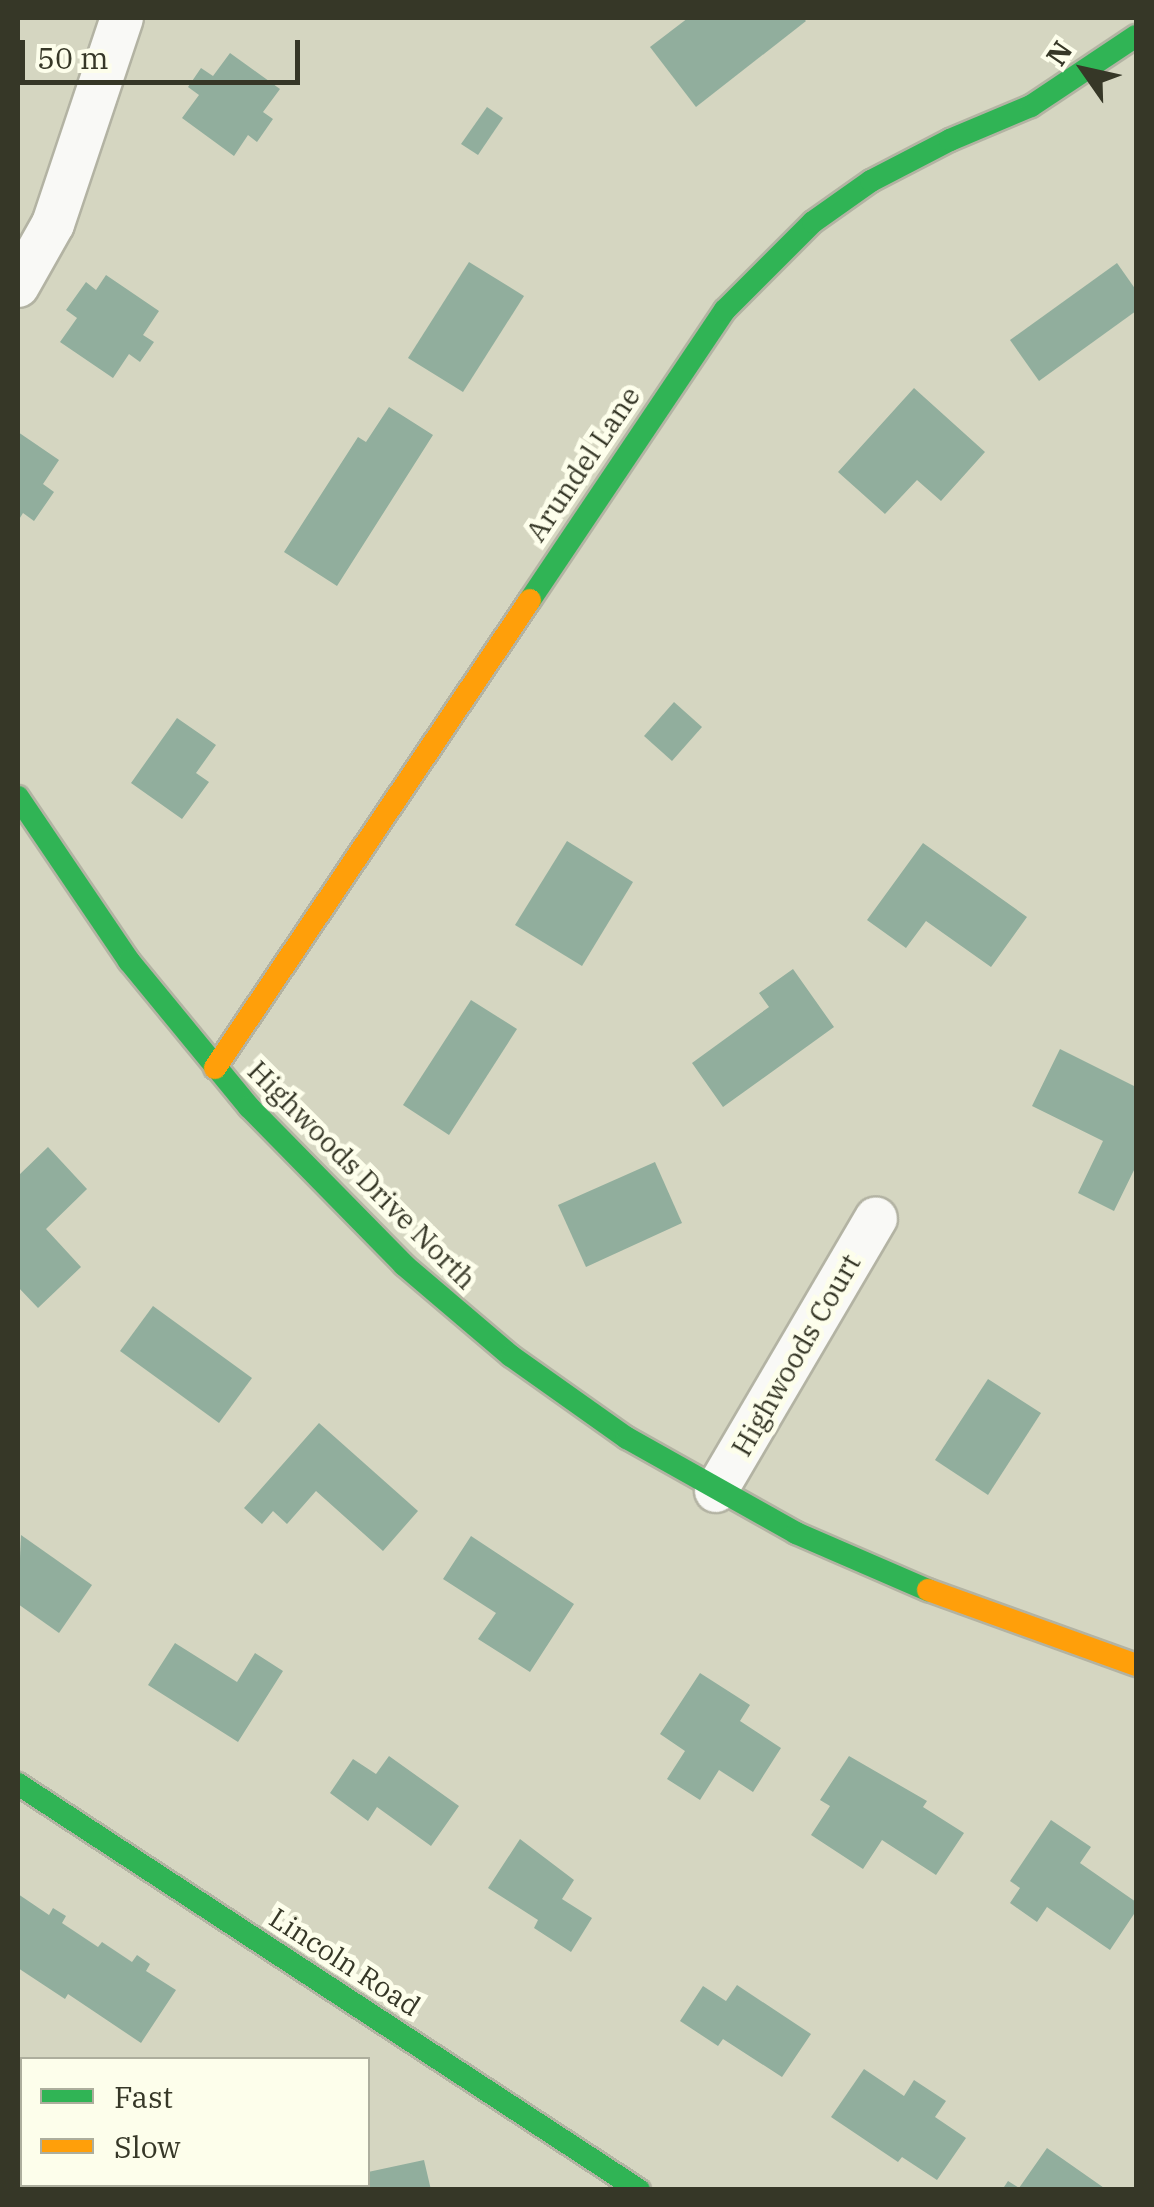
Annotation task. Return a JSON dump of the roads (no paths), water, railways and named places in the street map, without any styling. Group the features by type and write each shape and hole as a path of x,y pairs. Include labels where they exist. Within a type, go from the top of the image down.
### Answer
{"street":[{"path":"18,286 53,224 122,18"},
{"name":"Arundel Lane","path":"215,1068 726,310 813,222 871,181 950,140 1032,106 1136,36"},
{"name":"Highwoods Drive North","path":"18,797 129,961 215,1068 355,1218 484,1335 612,1428 716,1492 844,1556 926,1590 1136,1665"},
{"name":"Highwoods Court","path":"716,1492 876,1218"},
{"name":"Lincoln Road","path":"18,1784 639,2190"}]}
